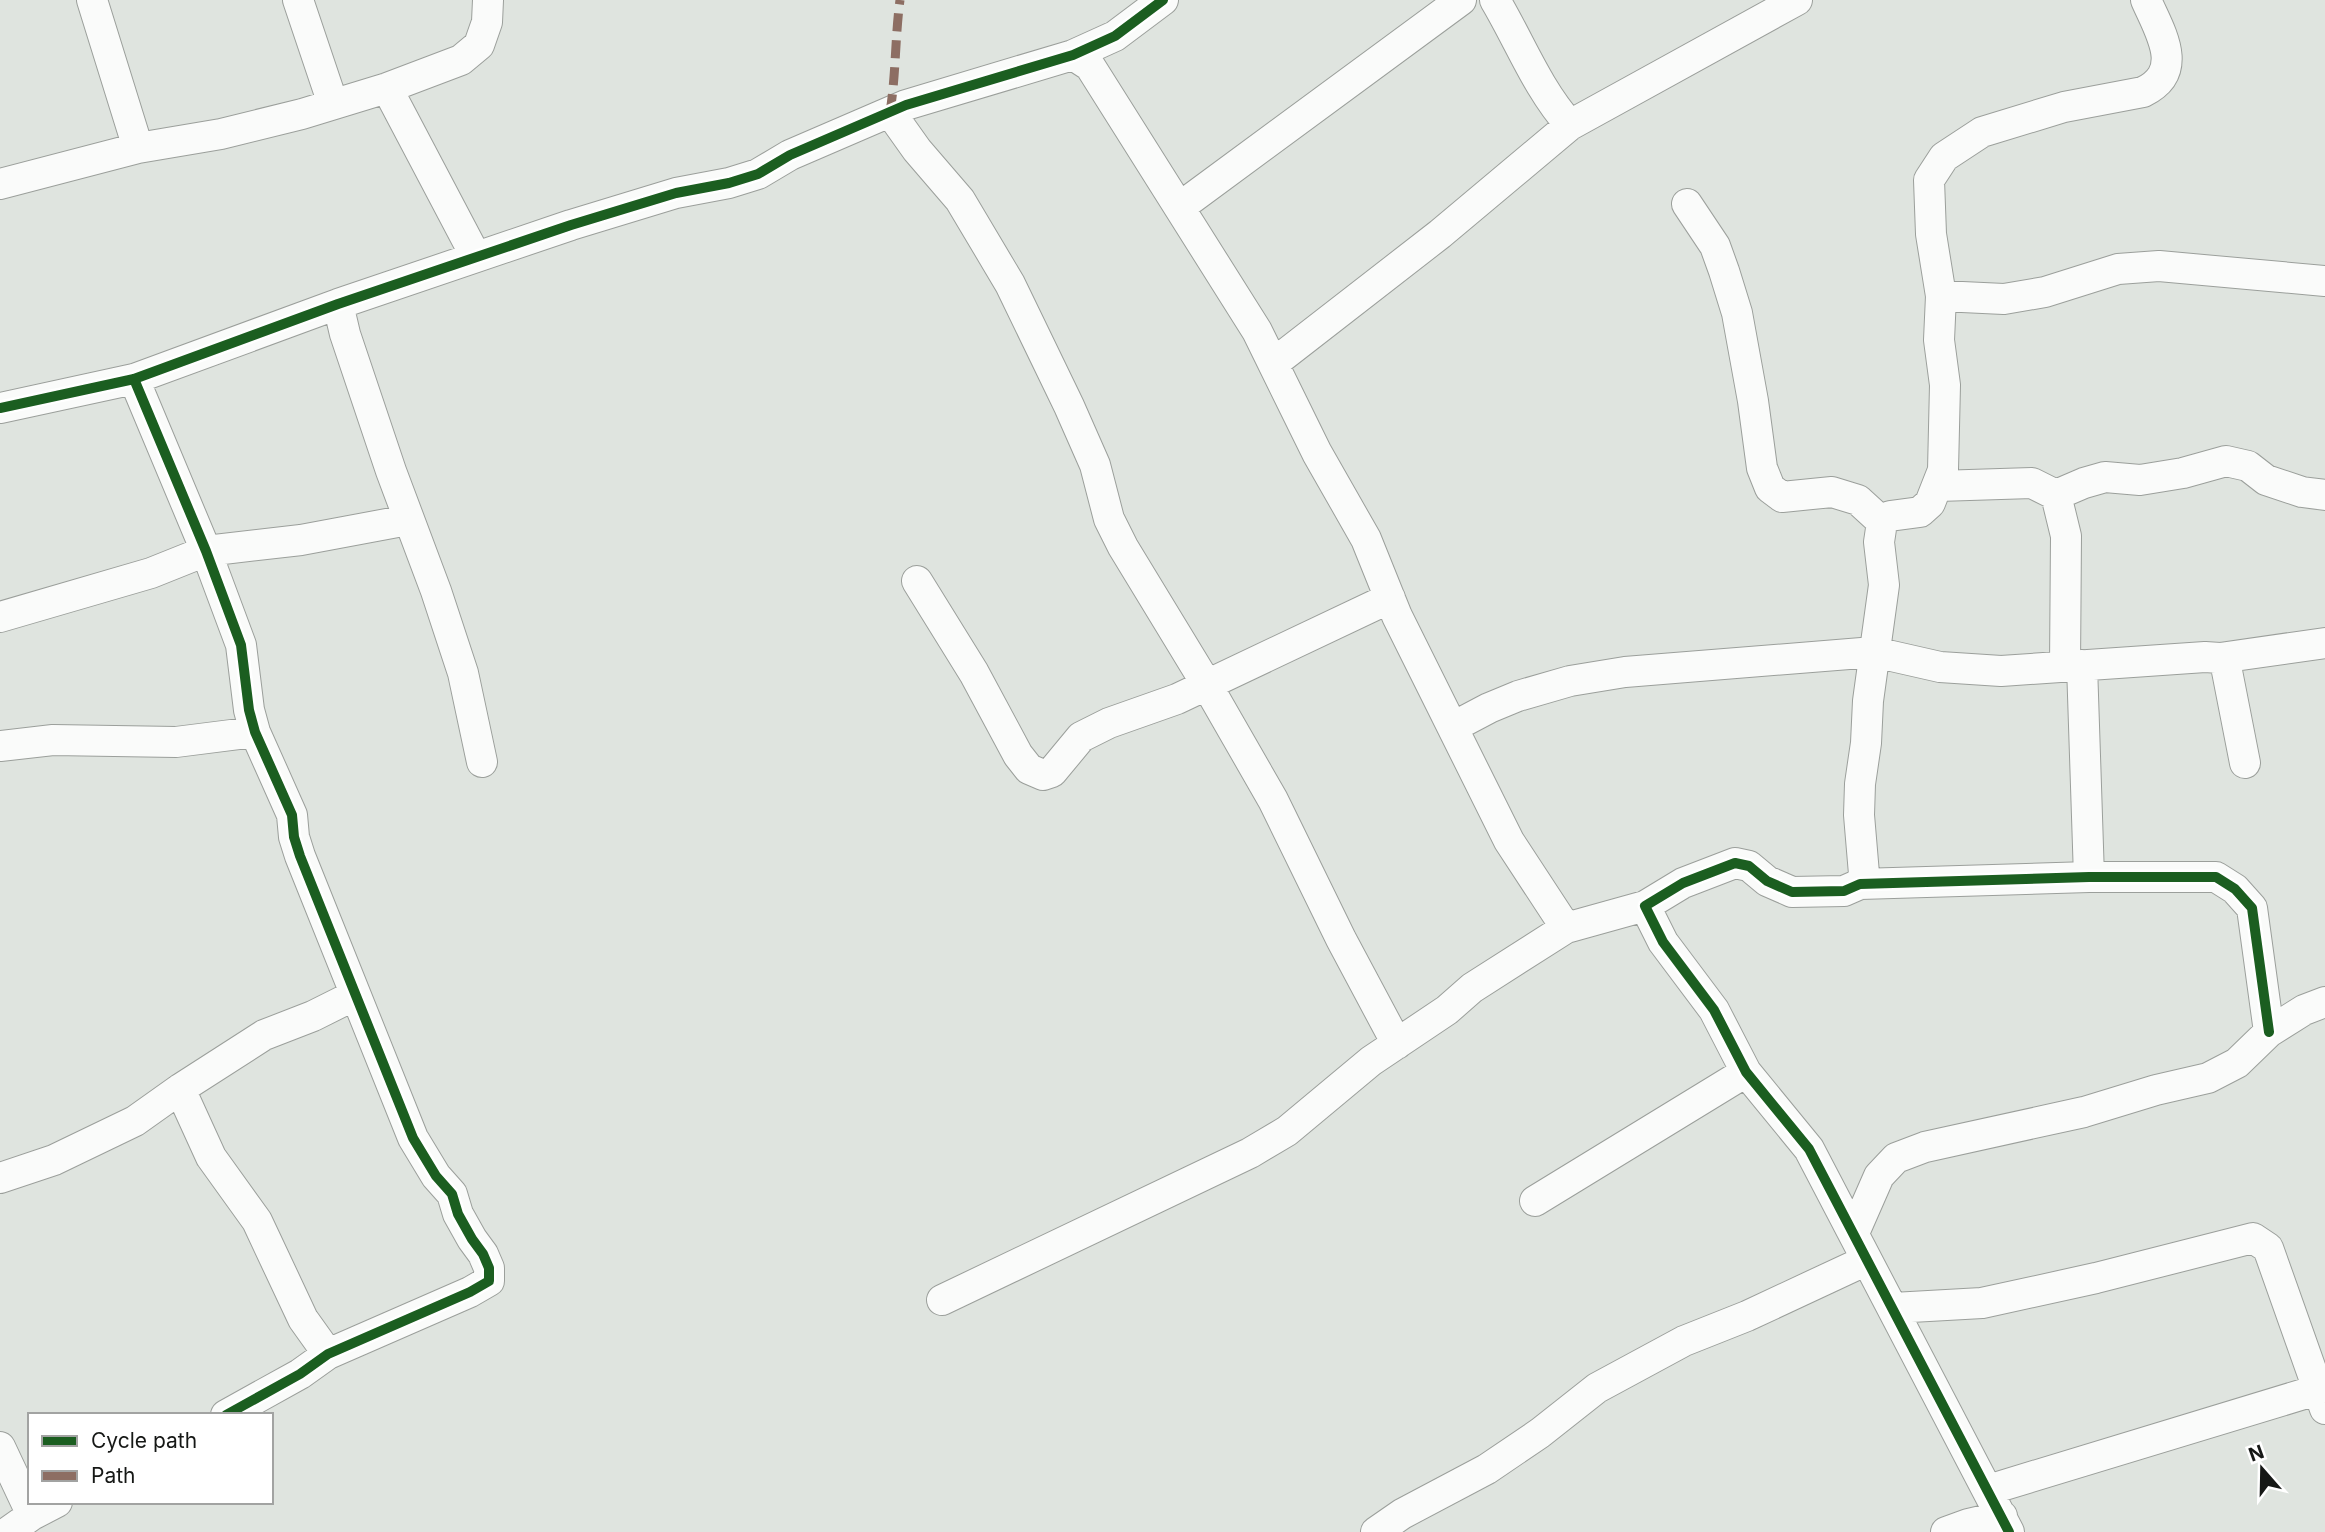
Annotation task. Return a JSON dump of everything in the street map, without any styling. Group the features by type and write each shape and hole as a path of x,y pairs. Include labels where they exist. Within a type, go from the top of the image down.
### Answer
{"street":[{"path":"92,0 138,148"},
{"path":"298,0 333,104"},
{"path":"0,184 138,148 220,134 302,114 387,88 461,60 479,45 487,22 488,0"},
{"path":"0,408 134,379 476,257 677,192 729,183 758,174 790,155 906,105 1073,55 1115,36 1163,0"},
{"path":"1180,207 1461,0"},
{"path":"1496,0 1538,82 1570,125"},
{"path":"1274,363 1440,234 1570,125 1797,0"},
{"path":"1860,884 1864,874 1859,815 1860,784 1884,585 1879,542 1882,522 1890,516 1920,512 1930,503 1943,470 1945,385 1939,340 1941,296 1931,234 1929,180 1944,157 1982,132 2064,107 2143,92 2155,86 2164,76 2167,62 2165,44 2146,0"},
{"path":"1073,55 1090,66 1257,331 1317,453 1366,540 1390,598 1509,841 1566,928"},
{"path":"387,88 476,257"},
{"path":"890,113 917,150 960,200 1010,284 1095,465 1109,519 1118,538 1273,800 1341,939 1397,1044"},
{"path":"1686,204 1715,246 1737,313 1762,468 1770,488 1782,497 1832,492 1858,500 1882,522"},
{"path":"1941,296 2004,299 2045,292 2118,270 2160,266 2325,281"},
{"path":"338,304 345,334 408,520 463,673 482,762"},
{"path":"134,379 206,551 241,645 249,710 255,732 286,799 300,856 412,1138 436,1176 452,1194 458,1214 489,1268 489,1282 327,1354 300,1374 230,1413"},
{"path":"2056,495 2105,477 2140,480 2183,473 2227,461 2248,466 2266,480 2302,492 2325,495"},
{"path":"1938,486 2032,483 2056,495 2066,536 2089,877"},
{"path":"0,617 150,573 206,551 301,540 408,520"},
{"path":"917,581 974,673 1018,755 1029,769 1043,775 1052,772 1081,737 1108,723 1177,699 1390,598"},
{"path":"1453,727 1518,696 1570,681 1625,672 1874,652 1940,667 2001,671 2220,658 2325,643"},
{"path":"2220,658 2226,666 2245,763"},
{"path":"0,746 53,740 176,742 255,732"},
{"path":"942,1300 1250,1153 1287,1130 1371,1061 1447,1010 1472,988 1566,928 1645,905 1683,883 1735,863 1749,866 1767,881 1792,892 1844,891 1860,884 2089,877 2216,877 2235,889 2252,908 2269,1032"},
{"path":"1645,905 1663,942 1714,1010 1746,1072 1809,1149 2000,1513"},
{"path":"0,1178 54,1160 135,1121 264,1035 313,1016 355,995"},
{"path":"1854,1234 1879,1176 1896,1158 1925,1147 2084,1112 2208,1077 2237,1063 2269,1032 2304,1010 2325,1002"},
{"path":"1535,1201 1746,1072"},
{"path":"180,1089 211,1157 257,1221 303,1319 327,1354"},
{"path":"1893,1308 1982,1303 2096,1278 2253,1238 2268,1248 2321,1400 1947,1532"},
{"path":"1376,1532 1402,1514 1487,1469 1540,1433 1597,1388 1684,1341 1747,1316 1867,1260"},
{"path":"0,1447 32,1517"}],"marked path":[{"path":"890,112 900,0"}],"cycle path":[{"path":"0,408 134,379 338,304 571,225 676,193 729,183 758,174 790,155 906,105 1073,55 1115,36 1163,0"},
{"path":"134,379 206,551 241,645 249,710 255,732 292,815 294,837 300,856 413,1138 436,1176 452,1194 458,1214 489,1268 489,1281 470,1292 328,1354 300,1374 230,1413"},
{"path":"2009,1532 1809,1149 1746,1072 1714,1010 1663,942 1645,906 1683,883 1735,863 1749,866 1767,881 1792,892 1844,891 1860,884 2089,877 2216,877 2235,889 2252,908 2269,1032"}]}
